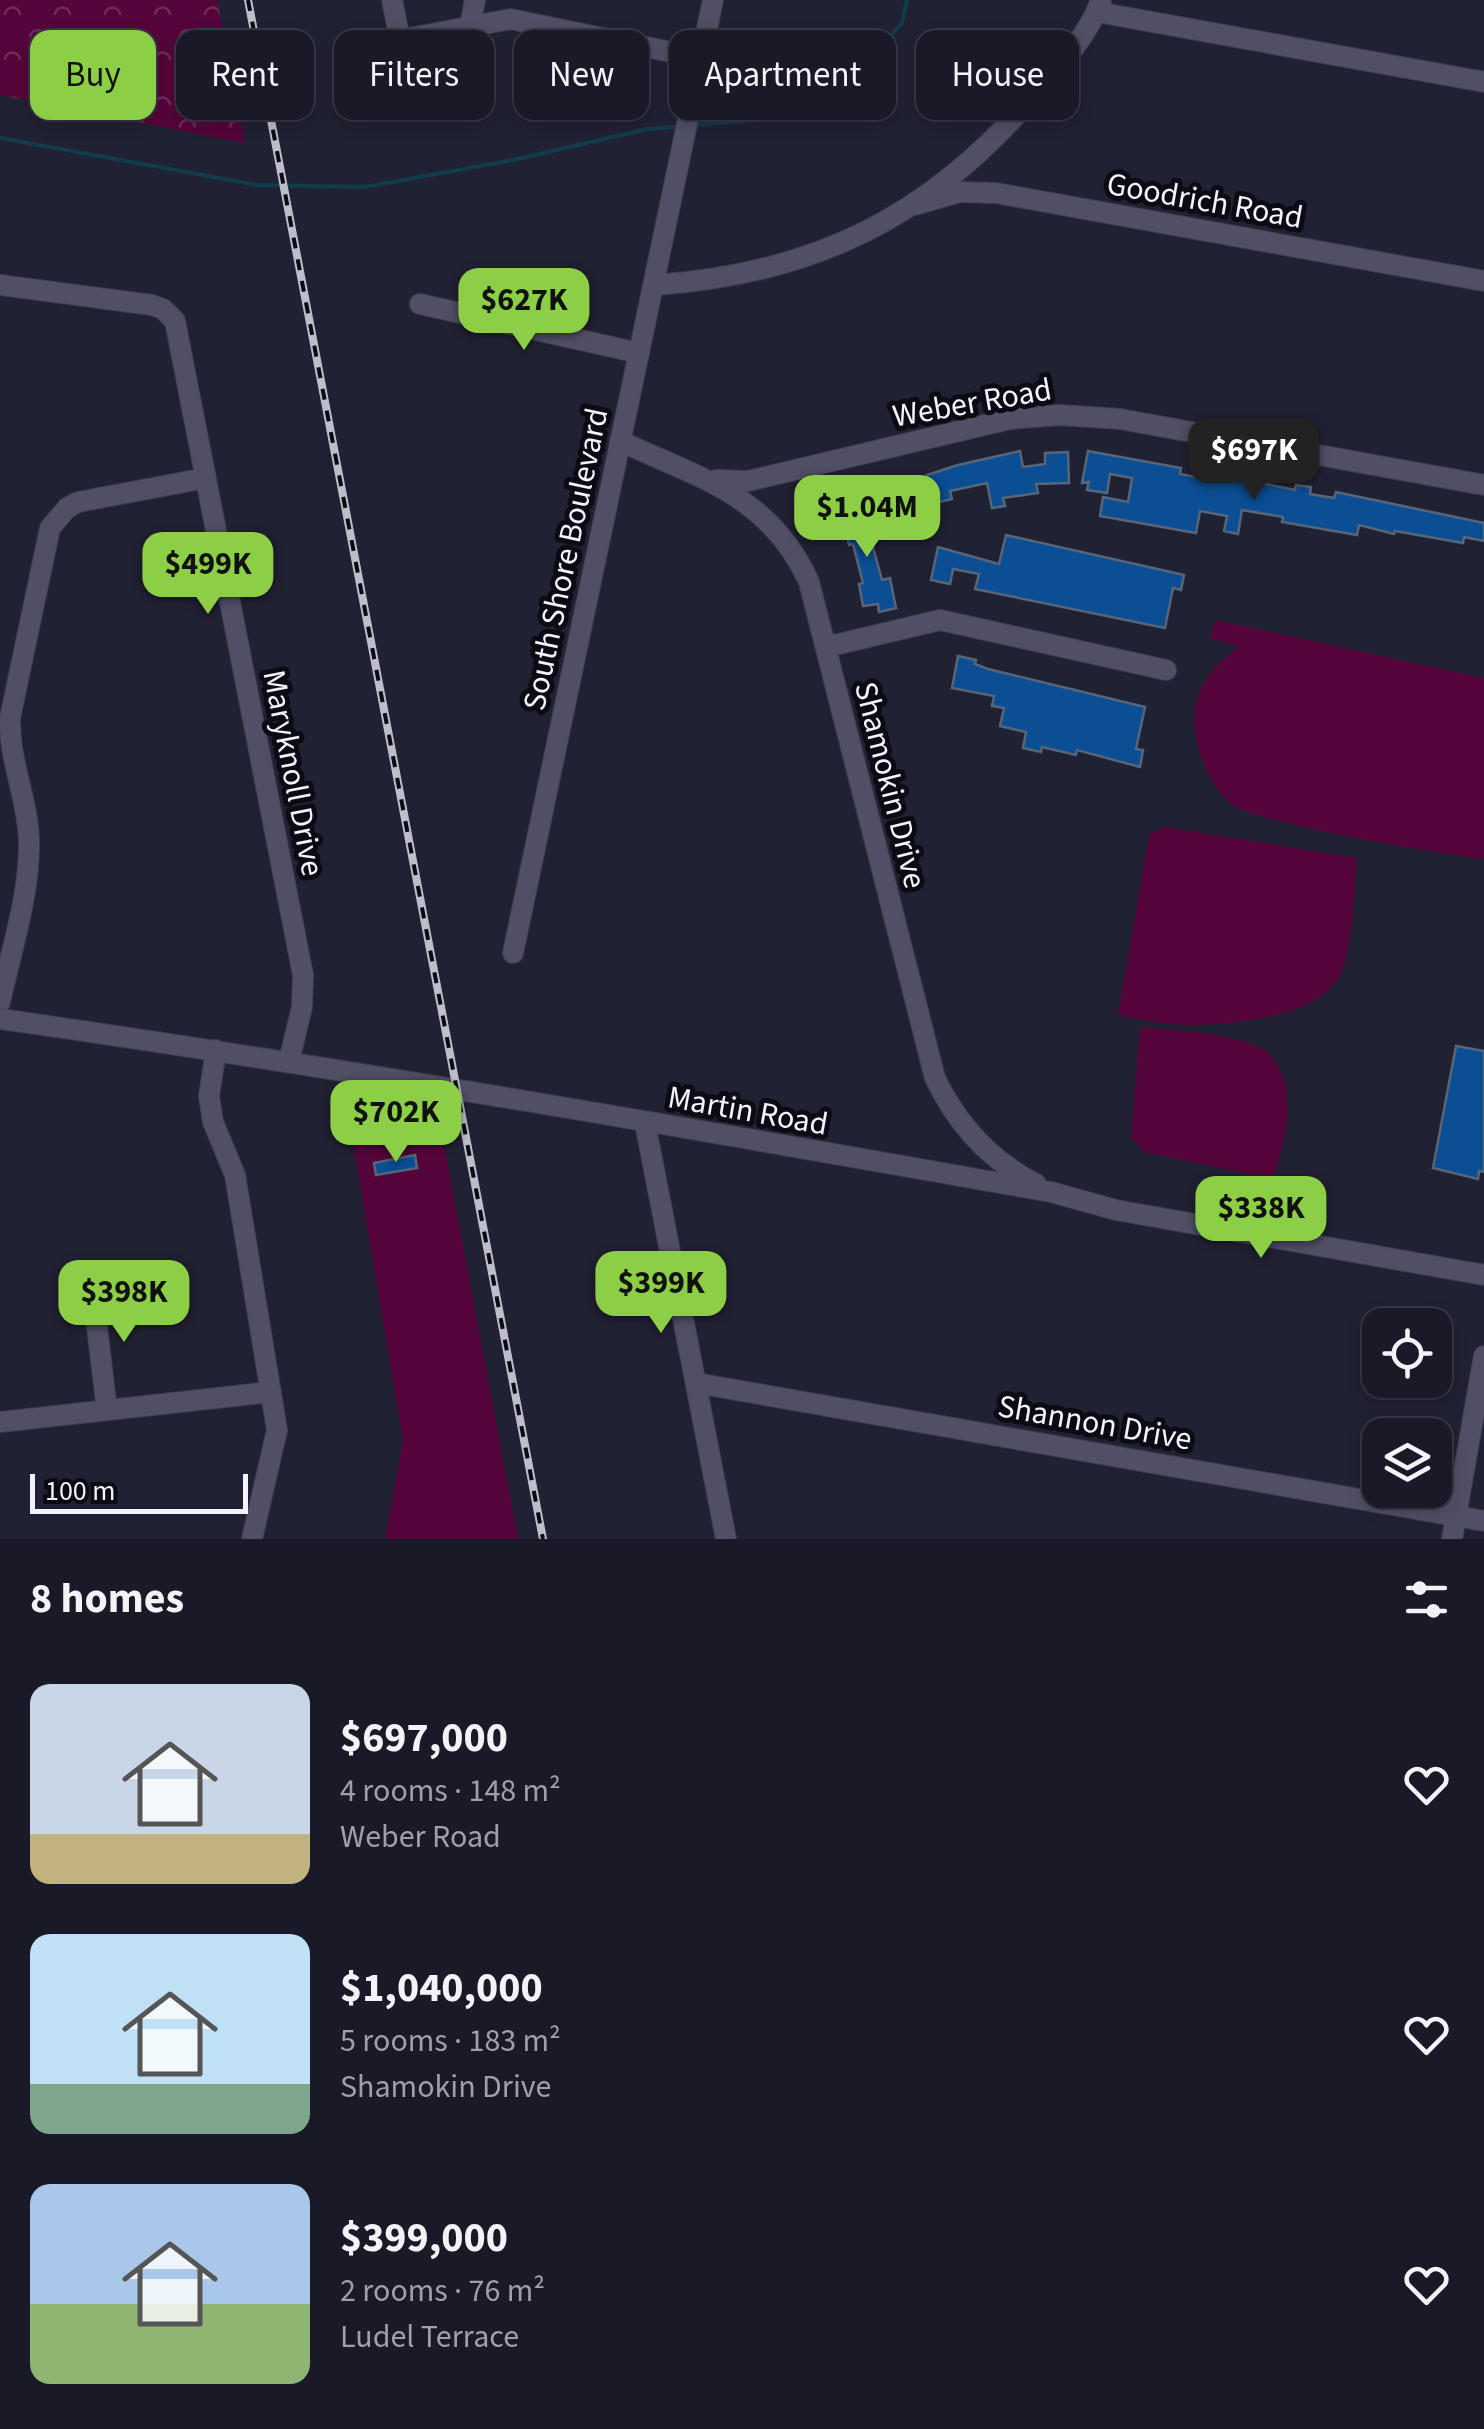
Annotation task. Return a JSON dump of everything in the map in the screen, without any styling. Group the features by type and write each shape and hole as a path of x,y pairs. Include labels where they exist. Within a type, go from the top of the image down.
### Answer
{"street":[{"path":"392,0 400,40 510,18 669,51"},
{"path":"470,26 475,0"},
{"name":"South Shore Boulevard","path":"706,30 713,0"},
{"path":"654,285 724,278 776,266 857,235 916,204 947,182 1005,129 1050,77 1099,6 1484,82"},
{"name":"South Shore Boulevard","path":"513,954 688,120"},
{"name":"Goodrich Road","path":"916,204 960,192 996,193 1484,282"},
{"name":"Maryknoll Drive","path":"0,284 152,304 172,318 303,975 302,1006 289,1061"},
{"path":"420,304 639,354"},
{"name":"Weber Road","path":"709,479 748,481 980,425 1060,415 1120,419 1484,485"},
{"name":"Shamokin Drive","path":"620,441 709,479 744,500 785,539 808,582 826,647 934,1078 946,1102 977,1141 1001,1163 1050,1192"},
{"path":"0,1002 29,859 26,816 12,764 10,718 50,528 67,508 78,502 206,478"},
{"path":"826,647 940,620 1166,670"},
{"name":"Martin Road","path":"0,1020 289,1061 1050,1192 1116,1210 1484,1275"},
{"path":"216,1050 209,1096 213,1122 235,1175 278,1430 252,1539"},
{"path":"646,1123 726,1539"},
{"path":"92,1286 106,1410"},
{"path":"1452,1539 1484,1356"},
{"name":"Shannon Drive","path":"696,1383 1484,1521"},
{"path":"0,1422 271,1392"}],"green space":[{"path":"0,0 217,0 223,30 176,30 176,120 240,120 245,143 128,120 156,120 156,30 30,30 30,101 0,95"},
{"path":"1215,620 1484,678 1484,859 1310,828 1274,820 1230,803 1207,772 1194,722 1203,685 1239,647 1210,638"},
{"path":"1164,827 1357,858 1348,947 1341,973 1330,989 1290,1011 1239,1022 1171,1024 1118,1015 1149,835"},
{"path":"1140,1027 1227,1037 1268,1053 1278,1067 1287,1098 1285,1131 1273,1179 1144,1152 1131,1137"},
{"path":"344,1090 438,1113 518,1539 385,1539 403,1441"}],"building":[{"path":"1020,451 1023,467 1045,464 1045,453 1068,452 1069,483 1036,484 1038,493 1003,498 1005,506 992,508 987,483 950,491 952,499 935,503 933,497 872,503 870,484 928,478 927,475 958,465"},
{"path":"1088,451 1181,468 1180,474 1207,479 1208,472 1295,490 1296,485 1311,487 1310,494 1334,498 1336,492 1484,523 1484,541 1464,537 1463,543 1359,525 1357,535 1282,522 1283,517 1242,510 1238,534 1224,531 1227,516 1200,511 1196,533 1100,516 1103,497 1128,502 1132,478 1110,474 1107,493 1087,490 1089,482 1082,483"},
{"path":"861,502 867,530 872,529 875,539 871,540 882,580 890,578 896,608 879,612 878,604 863,606 859,584 863,583 853,544 849,545 841,506"},
{"path":"1006,535 1184,575 1181,590 1173,588 1165,628 975,589 979,574 953,569 950,584 931,580 938,547 999,564"},
{"path":"958,656 976,660 975,664 988,669 1145,707 1136,749 1143,750 1140,767 1077,750 1076,755 1042,747 1041,752 1023,748 1026,732 1000,726 1004,708 992,706 994,696 952,688"},
{"path":"1456,1046 1484,1051 1484,1172 1479,1171 1478,1179 1433,1168"},
{"path":"415,1155 417,1168 376,1175 374,1163"}],"waterway":[{"path":"697,125 756,120 839,94 902,23 907,0"},
{"path":"0,138 257,185 365,187 518,159 647,129 677,127"}],"railway":[{"path":"248,0 543,1539"}]}
